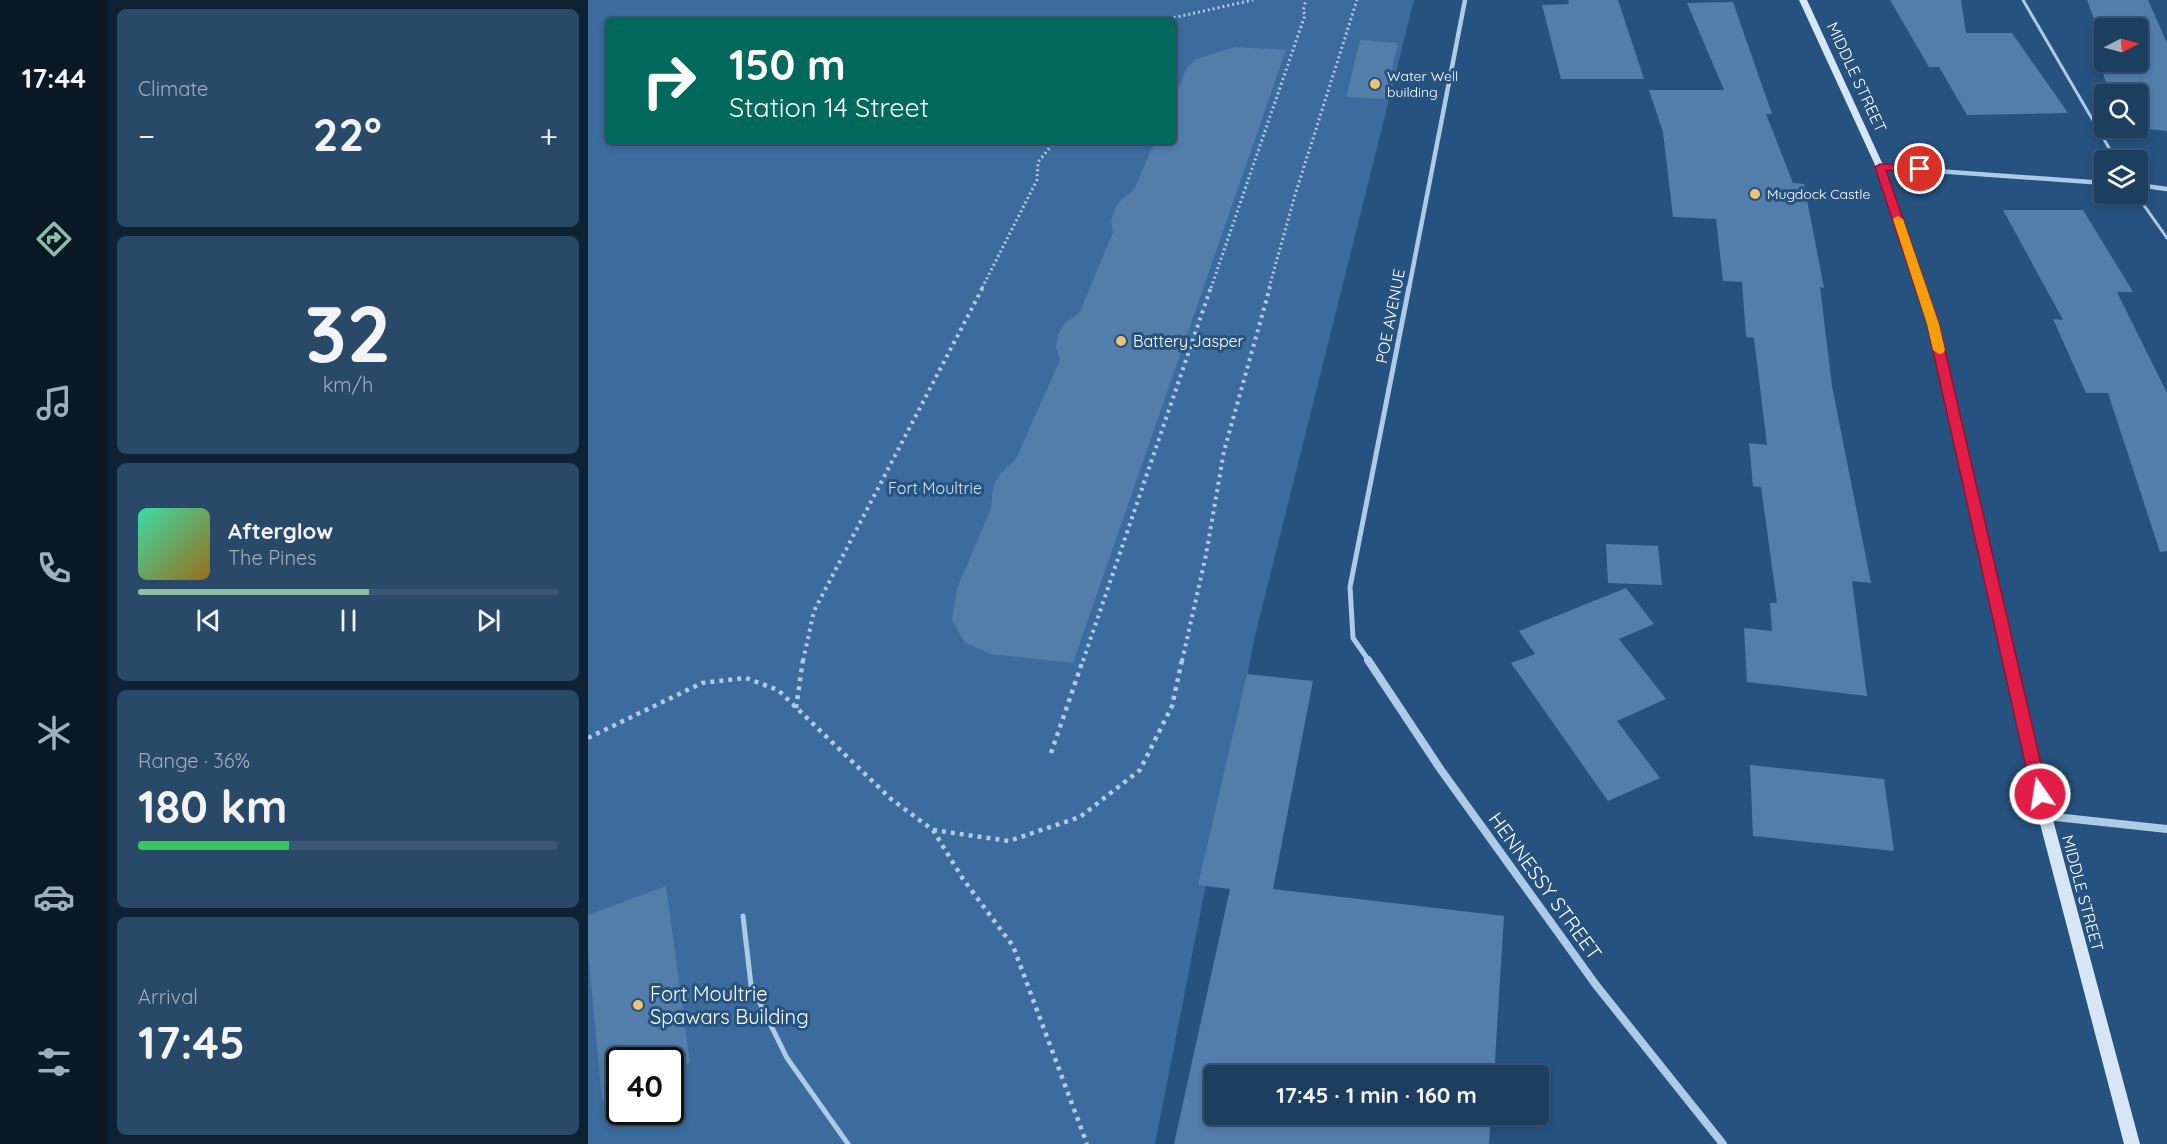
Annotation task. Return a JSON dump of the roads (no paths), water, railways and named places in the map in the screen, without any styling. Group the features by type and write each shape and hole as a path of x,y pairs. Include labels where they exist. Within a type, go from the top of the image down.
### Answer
{"street":[{"name":"POE AVENUE","path":"1353,638 1350,587 1465,0"},
{"name":"MIDDLE STREET","path":"1803,0 1880,167 1933,324 2045,816 2132,1144"},
{"path":"1880,167 2094,182"},
{"path":"2148,186 2167,189"},
{"name":"HENNESSY STREET","path":"1353,638 1441,770 1596,985 1723,1144"},
{"path":"2045,816 2167,829"}],"lane":[{"path":"2023,0 2110,150"},
{"path":"2143,204 2167,238"},
{"path":"743,916 751,985 787,1058 848,1144"}],"place":[{"name":"Water Well building","path":"1375,84"},
{"name":"Mugdock Castle","path":"1755,194"},
{"name":"Battery Jasper","path":"1121,341"},
{"name":"Fort Moultrie Spawars Building","path":"638,1005"}],"park label":[{"name":"Fort Moultrie","path":"935,488"}]}
